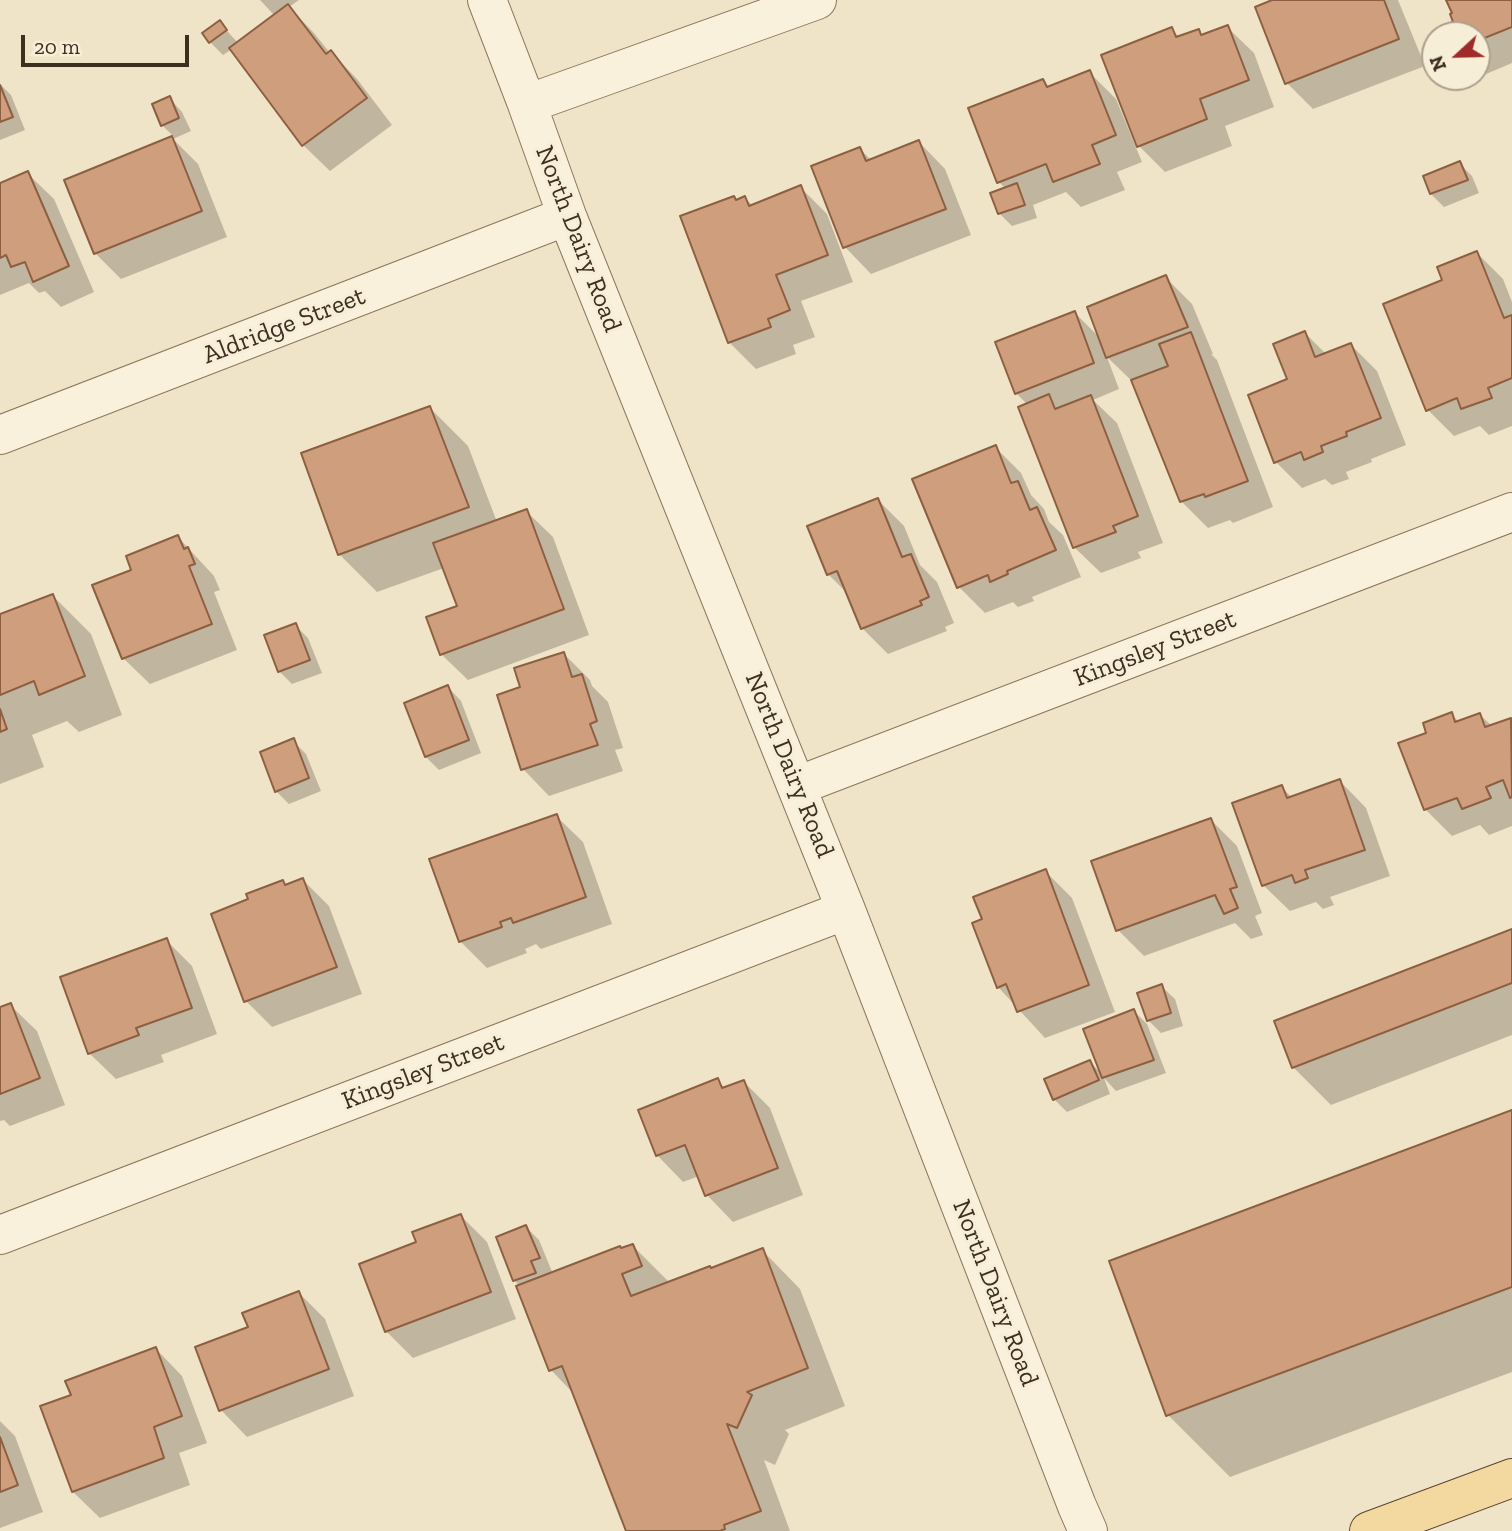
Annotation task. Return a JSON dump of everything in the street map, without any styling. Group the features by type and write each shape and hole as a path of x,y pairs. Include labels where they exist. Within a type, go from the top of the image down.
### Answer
{"main road":[{"path":"1369,1531 1512,1478"}],"street":[{"name":"North Dairy Road","path":"487,0 567,216 797,786 1088,1531"},
{"path":"527,104 817,0"},
{"name":"Aldridge Street","path":"0,435 567,216"},
{"name":"Kingsley Street","path":"797,786 1512,512"},
{"name":"Kingsley Street","path":"0,1235 846,910"}],"building":[{"path":"1272,0 1384,0 1399,39 1285,84 1255,7"},
{"path":"1446,0 1512,0 1512,27 1491,35 1491,21 1453,21"},
{"path":"288,4 326,54 331,50 367,98 302,146 229,48"},
{"path":"220,20 227,30 209,43 202,33"},
{"path":"1228,25 1249,80 1200,99 1207,119 1137,147 1101,55 1172,27 1176,37 1199,29 1201,35"},
{"path":"1090,70 1116,135 1092,145 1100,164 1053,182 1046,164 997,183 968,108 1043,79 1047,87"},
{"path":"0,85 13,117 0,122"},
{"path":"170,96 179,118 161,126 152,104"},
{"path":"172,136 202,211 94,254 64,180"},
{"path":"919,140 946,209 843,248 811,166 860,147 866,161"},
{"path":"1460,161 1468,180 1430,194 1423,176"},
{"path":"28,171 69,266 33,282 25,262 11,267 6,255 0,258 0,183"},
{"path":"1017,183 1025,205 998,214 990,193"},
{"path":"801,185 828,255 776,275 790,310 768,319 771,327 728,343 680,216 734,196 736,200 745,196 749,206"},
{"path":"1477,251 1504,318 1512,315 1512,378 1488,388 1492,398 1461,409 1457,398 1426,411 1383,304 1442,280 1437,267"},
{"path":"1166,275 1188,327 1106,358 1087,307"},
{"path":"1075,311 1094,363 1015,394 995,342"},
{"path":"1305,331 1315,357 1351,343 1381,418 1346,432 1347,436 1321,446 1323,452 1304,460 1301,452 1274,463 1248,395 1287,379 1273,344"},
{"path":"1191,332 1248,481 1205,497 1204,494 1180,502 1131,380 1168,366 1159,344"},
{"path":"1049,394 1055,409 1091,395 1138,516 1113,526 1116,532 1073,548 1018,407"},
{"path":"430,406 469,507 338,555 301,453"},
{"path":"996,445 1011,483 1018,481 1030,510 1037,507 1056,550 1007,571 1008,574 990,582 988,575 957,588 912,479"},
{"path":"878,498 902,557 911,554 929,597 920,601 922,605 861,629 837,571 827,575 807,526"},
{"path":"527,509 564,609 440,655 426,617 457,606 433,543"},
{"path":"178,535 184,549 188,547 195,564 189,566 212,624 122,659 92,585 131,570 126,556"},
{"path":"53,594 85,676 39,695 34,681 0,695 0,614"},
{"path":"296,623 310,660 278,672 264,635"},
{"path":"564,652 572,677 582,674 597,721 590,724 598,745 521,770 497,695 520,687 514,668"},
{"path":"448,685 469,740 425,757 404,703"},
{"path":"0,709 7,729 0,732"},
{"path":"1452,712 1455,722 1480,713 1485,727 1511,718 1512,797 1510,798 1503,780 1486,787 1491,798 1462,809 1457,798 1424,810 1398,743 1426,733 1423,723"},
{"path":"294,738 309,778 275,792 260,752"},
{"path":"1340,779 1365,850 1305,870 1308,878 1295,883 1292,875 1262,886 1232,803 1282,785 1287,798"},
{"path":"557,814 586,897 513,923 511,918 500,922 502,927 459,942 429,859"},
{"path":"1211,818 1237,887 1230,889 1238,908 1224,914 1215,895 1116,931 1091,861"},
{"path":"1046,869 1089,985 1017,1012 1006,984 997,988 972,923 982,919 973,897"},
{"path":"303,878 337,967 244,1002 211,914 248,899 246,894 283,880 285,885"},
{"path":"1512,929 1512,983 1292,1068 1274,1021"},
{"path":"167,938 192,1008 136,1028 139,1035 88,1054 60,977"},
{"path":"1162,984 1171,1013 1147,1021 1137,993"},
{"path":"11,1003 40,1078 0,1094 0,1007"},
{"path":"1134,1009 1154,1060 1102,1078 1083,1029"},
{"path":"1090,1060 1099,1080 1053,1100 1044,1079"},
{"path":"718,1078 722,1088 744,1080 778,1168 705,1196 685,1145 656,1156 638,1110"},
{"path":"1512,1110 1512,1287 1166,1416 1109,1261"},
{"path":"461,1214 491,1292 385,1332 359,1264 416,1242 412,1232"},
{"path":"526,1225 540,1258 531,1261 536,1273 513,1281 496,1237"},
{"path":"633,1244 642,1266 622,1274 631,1296 763,1248 808,1368 747,1392 752,1395 737,1428 727,1424 761,1511 724,1525 725,1529 720,1531 626,1531 562,1366 549,1371 516,1286 620,1246 621,1248"},
{"path":"299,1291 329,1369 219,1411 195,1347 248,1327 242,1313"},
{"path":"156,1347 182,1416 154,1427 164,1458 72,1492 40,1406 71,1395 65,1381"},
{"path":"0,1437 18,1485 0,1492"}]}
